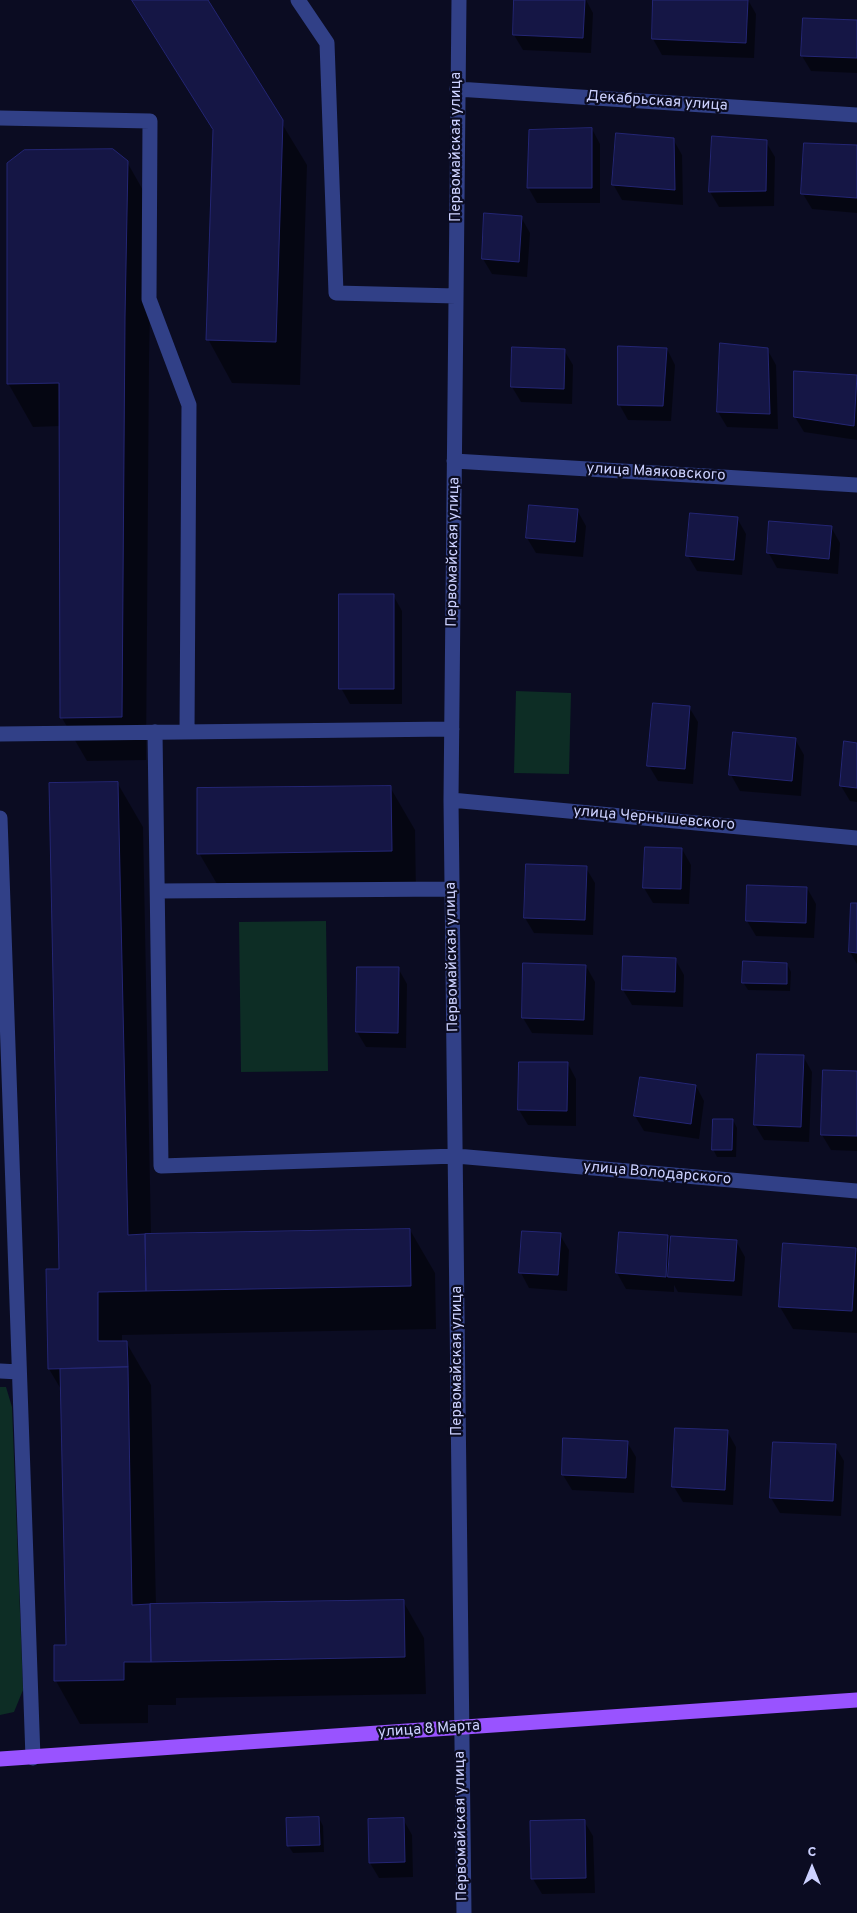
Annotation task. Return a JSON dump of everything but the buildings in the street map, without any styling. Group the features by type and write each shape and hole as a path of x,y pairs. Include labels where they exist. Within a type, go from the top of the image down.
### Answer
{"main road":[{"name":"улица 8 Марта","path":"0,1759 857,1700"}],"street":[{"path":"298,0 327,43 336,293 456,296"},
{"name":"Первомайская улица","path":"459,0 451,800 464,1913"},
{"name":"Декабрьская улица","path":"457,89 857,115"},
{"path":"0,118 150,121 149,299 189,405 188,732"},
{"name":"улица Маяковского","path":"454,461 857,485"},
{"path":"0,734 452,729"},
{"path":"155,732 158,891 452,889"},
{"name":"улица Чернышевского","path":"451,800 857,838"},
{"path":"0,818 33,1758"},
{"name":"улица Володарского","path":"158,891 161,1166 456,1156 857,1191"},
{"path":"0,1371 19,1372"}],"green space":[{"path":"516,691 571,693 569,774 514,773"},
{"path":"326,921 328,1071 241,1072 239,922"},
{"path":"0,1387 6,1387 12,1407 23,1690 14,1712 0,1715"}]}
